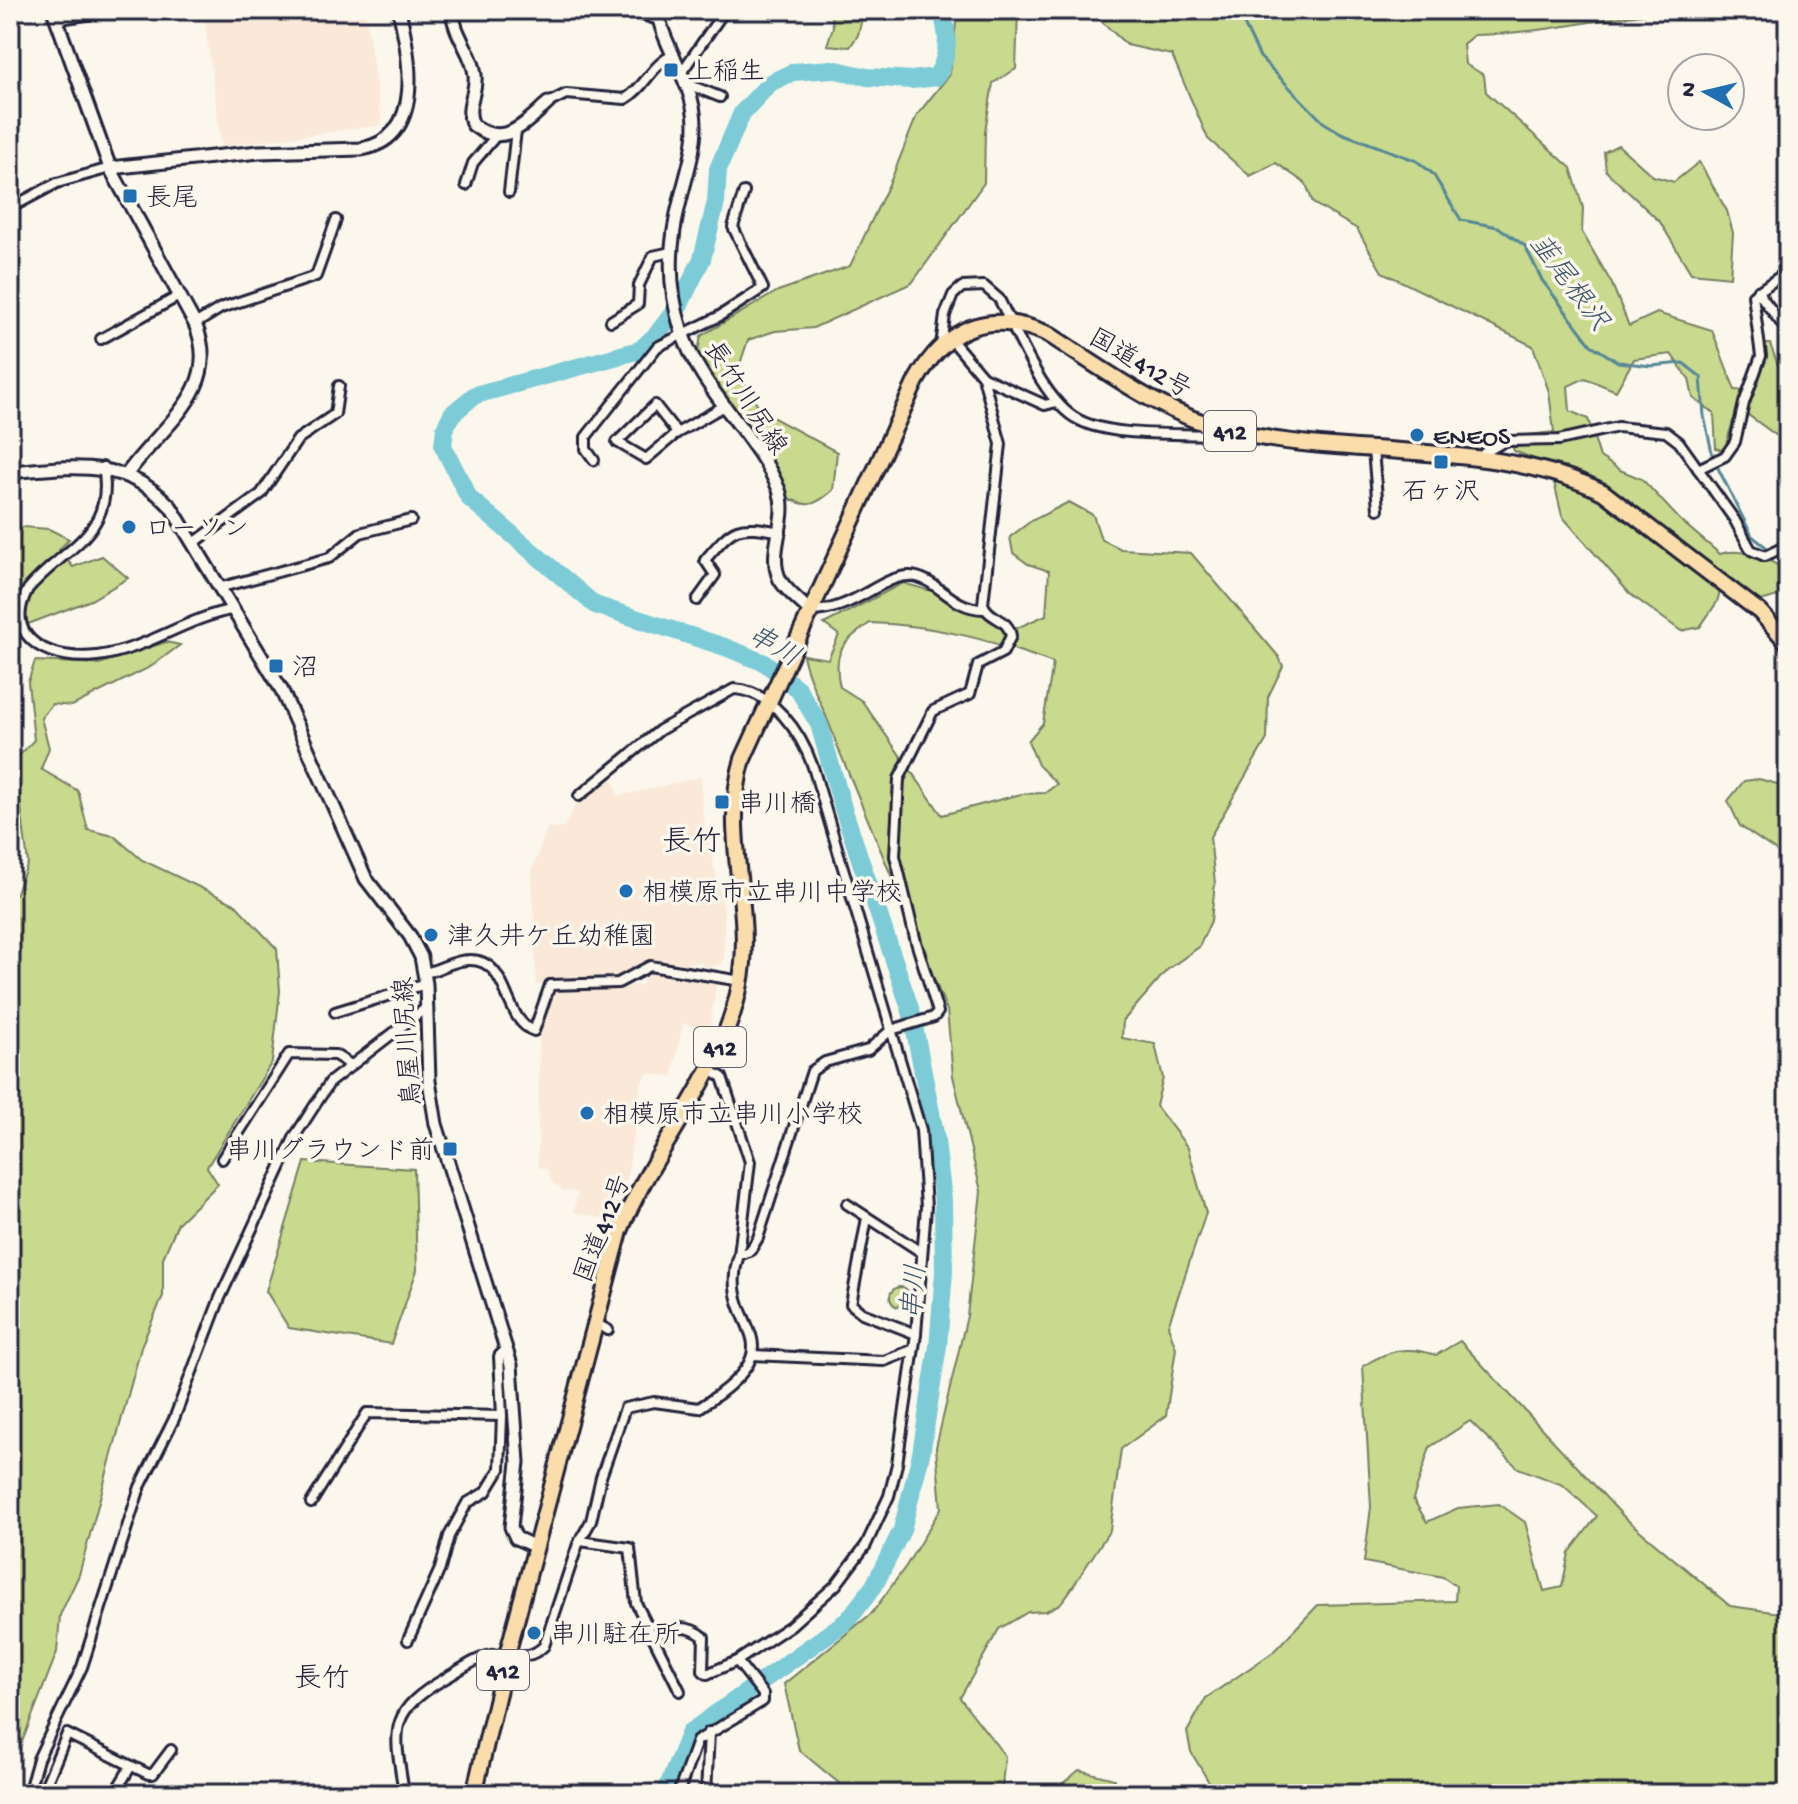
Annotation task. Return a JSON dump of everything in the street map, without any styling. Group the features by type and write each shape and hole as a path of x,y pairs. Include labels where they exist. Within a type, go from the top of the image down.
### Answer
{"highway":[{"name":"国道412号","path":"945,342 965,328 1011,322 1048,334 1158,404 1224,429 1271,439 1483,461 1560,473 1603,492 1760,612 1788,643"},
{"name":"412","path":"771,700 916,381 945,342"},
{"name":"国道412号","path":"474,1794 594,1323 626,1216 732,1025 743,953 735,800 743,759 771,700"}],"main road":[{"path":"110,10 54,14 110,168 195,324 204,363 197,388 127,474"},
{"path":"110,168 259,152 361,149 378,144 396,127 411,87 410,57 399,10"},
{"path":"452,10 456,34 475,76 469,106 471,120 480,130 495,137 516,130 548,103"},
{"name":"長竹川尻線","path":"658,15 683,78 695,128 671,258 682,333 724,406 777,485 783,505 776,558 779,575 810,611"},
{"name":"鳥屋川尻線","path":"10,472 75,465 103,467 127,474 161,497 222,587 281,689 366,879 414,942 426,978 429,1081 436,1124 507,1348 518,1462 511,1527 516,1538 536,1547"}],"street":[{"path":"625,10 658,15"},
{"path":"720,97 683,78 725,10"},
{"path":"548,103 566,94 625,99 637,89 652,68 673,55"},
{"path":"509,192 516,130"},
{"path":"466,185 473,163 495,137"},
{"path":"10,208 57,183 110,168"},
{"path":"594,460 586,449 586,437 652,352 763,288 733,227 744,192"},
{"path":"195,324 233,304 316,276 336,220"},
{"path":"611,321 638,304 639,285 653,256 671,258"},
{"path":"1698,469 1721,459 1735,442 1744,403 1761,356 1753,295 1788,271"},
{"path":"1056,402 1045,405 1036,403 983,377 945,342 949,305 962,287 973,284 991,291 1056,402 1077,420 1101,428 1212,435 1224,429"},
{"path":"1757,291 1788,332"},
{"path":"101,339 179,296"},
{"path":"983,377 1001,444 984,609"},
{"path":"194,543 261,494 298,439 335,414 339,386"},
{"path":"677,433 655,405 617,442 646,459 677,433 724,406"},
{"path":"1483,461 1484,453 1505,441 1559,440 1625,427 1666,432 1679,442 1734,519 1751,550 1765,556 1785,546"},
{"path":"1373,450 1378,509"},
{"path":"103,467 104,504 78,546 28,589 18,607 15,624 21,638 32,648 56,656 123,653 199,618 235,609"},
{"path":"222,587 329,558 360,533 411,520"},
{"path":"697,600 715,575 705,560 730,531 749,526 781,532"},
{"path":"739,1255 750,1251 758,1238 812,1071 825,1062 868,1050 894,1030 934,1017 938,1012 938,1003 916,942 895,856 899,779 933,711 970,694 978,665 1008,648 1010,629 984,609 961,605 922,579 908,576 832,611 810,611"},
{"path":"579,796 660,730 734,689 747,690 771,700 787,717 809,754 894,1030 921,1130 926,1207 908,1409 889,1496 866,1545 836,1585 790,1626 739,1663 707,1674 703,1671 704,1637 694,1629 673,1627 652,1635"},
{"path":"335,1012 426,978 461,960 486,964 499,976 519,1019 534,1031 550,985 618,983 650,966 741,981"},
{"path":"31,1793 42,1749 82,1667 140,1487 174,1419 220,1298 295,1136 330,1082 427,1007"},
{"path":"222,1159 289,1054 335,1055 351,1065"},
{"path":"404,1792 396,1744 399,1719 417,1695 490,1655 525,1658 544,1646 580,1541 591,1521 601,1477 625,1408 654,1402 699,1408 739,1378 753,1355 753,1333 736,1292 750,1162 722,1077 709,1070"},
{"path":"847,1204 921,1252"},
{"path":"867,1218 851,1304 862,1313 916,1334"},
{"path":"594,1323 608,1330"},
{"path":"408,1640 440,1569 449,1536 467,1503 486,1492 500,1469 502,1416 499,1356 507,1348"},
{"path":"753,1355 884,1361 912,1350"},
{"path":"311,1503 367,1413 502,1416"},
{"path":"580,1541 630,1548 636,1603 680,1691"},
{"path":"678,1794 697,1741 763,1701 763,1694 739,1663"},
{"path":"706,1794 709,1732"},
{"path":"42,1794 67,1734 153,1774 171,1750"},
{"path":"114,1794 131,1766"}],"shaded area":[{"path":"203,10 365,10 382,125 222,146"},
{"name":"相模原市立串川中学校","path":"611,775 619,796 701,777 702,811 724,911 724,960 720,965 706,967 700,962 682,964 647,959 613,979 549,981 536,986 532,871 547,828 563,827 581,797 587,798"},
{"name":"相模原市立串川小学校","path":"656,971 717,982 709,1029 683,1024 672,1077 648,1073 641,1083 627,1179 613,1203 616,1207 609,1220 574,1212 578,1192 563,1191 552,1182 547,1169 538,1167 539,1035 550,989 642,985 645,975"}],"green space":[{"path":"831,10 864,10 858,35 850,47 827,45 833,27"},
{"path":"953,10 1018,10 1016,69 993,83 985,131 984,183 912,283 813,328 775,331 748,340 738,370 761,411 837,452 833,490 814,503 804,504 782,495 697,357 701,336 778,291 850,266 891,180 917,115 950,74 956,23"},
{"path":"1089,10 1685,10 1537,30 1474,35 1463,44 1465,64 1484,75 1486,92 1571,168 1583,208 1582,232 1612,284 1629,326 1657,313 1712,330 1735,390 1753,391 1766,344 1770,344 1788,392 1788,456 1781,439 1748,415 1733,421 1724,451 1716,448 1714,413 1693,398 1689,379 1671,354 1634,359 1616,391 1585,378 1568,386 1570,411 1588,419 1600,457 1642,479 1681,521 1720,554 1736,552 1754,555 1786,571 1781,595 1758,602 1725,573 1717,602 1700,627 1681,631 1630,594 1562,516 1550,465 1514,451 1510,437 1554,432 1549,392 1533,346 1382,272 1357,229 1313,203 1306,184 1276,163 1250,176 1208,139 1172,55 1127,45"},
{"path":"1618,145 1653,176 1674,182 1699,162 1727,211 1733,233 1730,277 1691,273 1660,222 1606,171 1604,152"},
{"path":"1069,502 1093,515 1101,539 1121,549 1191,553 1279,657 1283,666 1268,697 1267,739 1210,837 1215,883 1211,921 1199,947 1167,970 1123,1021 1122,1038 1155,1044 1163,1078 1156,1106 1188,1148 1206,1213 1168,1326 1176,1348 1166,1416 1121,1449 1110,1530 1068,1594 1060,1604 1046,1611 1028,1612 999,1629 960,1698 1005,1756 1002,1786 1012,1794 852,1794 799,1750 784,1684 872,1613 906,1566 941,1508 936,1447 967,1316 981,1191 953,1076 947,1010 836,743 803,655 828,659 839,635 824,624 903,583 970,602 986,615 1017,628 1046,615 1049,571 1028,564 1013,553 1010,537 1031,521","holes":["870,623 963,635 1053,663 1043,723 1028,741 1038,765 1057,784 1045,793 1021,794 942,815 862,701 840,687 837,665 846,643"]},
{"path":"10,526 49,529 69,539 59,550 73,567 102,556 128,578 91,600 10,631"},
{"path":"166,642 180,645 152,666 72,706 52,704 41,718 49,748 41,769 78,791 88,830 114,836 142,860 235,904 277,949 280,991 272,1062 207,1167 218,1184 178,1223 163,1258 163,1296 142,1344 79,1575 60,1615 57,1652 10,1773 10,907 28,863 15,760 34,740 28,682 35,661 99,664"},
{"path":"1759,779 1788,787 1788,859 1740,826 1728,801 1744,781"},
{"path":"305,1162 414,1169 417,1270 391,1344 289,1328 266,1291"},
{"path":"900,1287 907,1290 910,1297 907,1304 900,1307 893,1304 890,1297 893,1290"},
{"path":"1460,1341 1625,1518 1730,1606 1788,1614 1788,1794 1216,1794 1191,1752 1187,1732 1206,1698 1272,1653 1318,1605 1455,1601 1456,1586 1443,1577 1364,1562 1371,1507 1363,1366 1398,1351 1416,1350 1436,1355","holes":["1470,1421 1518,1468 1563,1485 1597,1516 1569,1553 1562,1587 1544,1591 1525,1522 1499,1504 1458,1508 1427,1522 1413,1499 1430,1447"]},
{"path":"1079,1770 1114,1779 1116,1794 1050,1794"}],"waterway":[{"name":"串川","path":"665,1794 690,1732 848,1620 874,1586 902,1530 921,1454 938,1346 944,1272 943,1200 935,1133 911,1011 843,808 819,724 798,689 765,663 595,605 469,498 443,446 445,428 452,414 475,395 640,350 680,304 702,259 716,202 718,169 742,113 770,83 793,72 832,69 867,77 912,80 936,77 944,61 947,44 941,10"},
{"name":"韮尾根沢","path":"1241,10 1241,18 1260,57 1323,122 1341,133 1417,161 1433,174 1461,220 1498,227 1525,246 1542,280 1591,345 1618,362 1651,366 1683,363 1701,377 1704,416 1713,457"},
{"path":"1531,10 1573,10"},
{"name":"韮尾根沢","path":"1716,464 1752,536 1771,551"},
{"name":"韮尾根沢","path":"1777,554 1788,560"}],"place":[{"name":"上稲生","path":"671,70"},
{"name":"長尾","path":"130,196"},
{"name":"ENEOS","path":"1417,435"},
{"name":"石ヶ沢","path":"1441,462"},
{"name":"ローソン","path":"129,527"},
{"name":"沼","path":"276,666"},
{"name":"串川橋","path":"722,802"},
{"name":"相模原市立串川中学校","path":"626,891"},
{"name":"津久井ケ丘幼稚園","path":"431,935"},
{"name":"相模原市立串川小学校","path":"587,1113"},
{"name":"串川グラウンド前","path":"450,1149"},
{"name":"串川駐在所","path":"534,1633"}],"district":[{"name":"長竹","path":"692,840"},
{"name":"長竹","path":"322,1676"}]}
